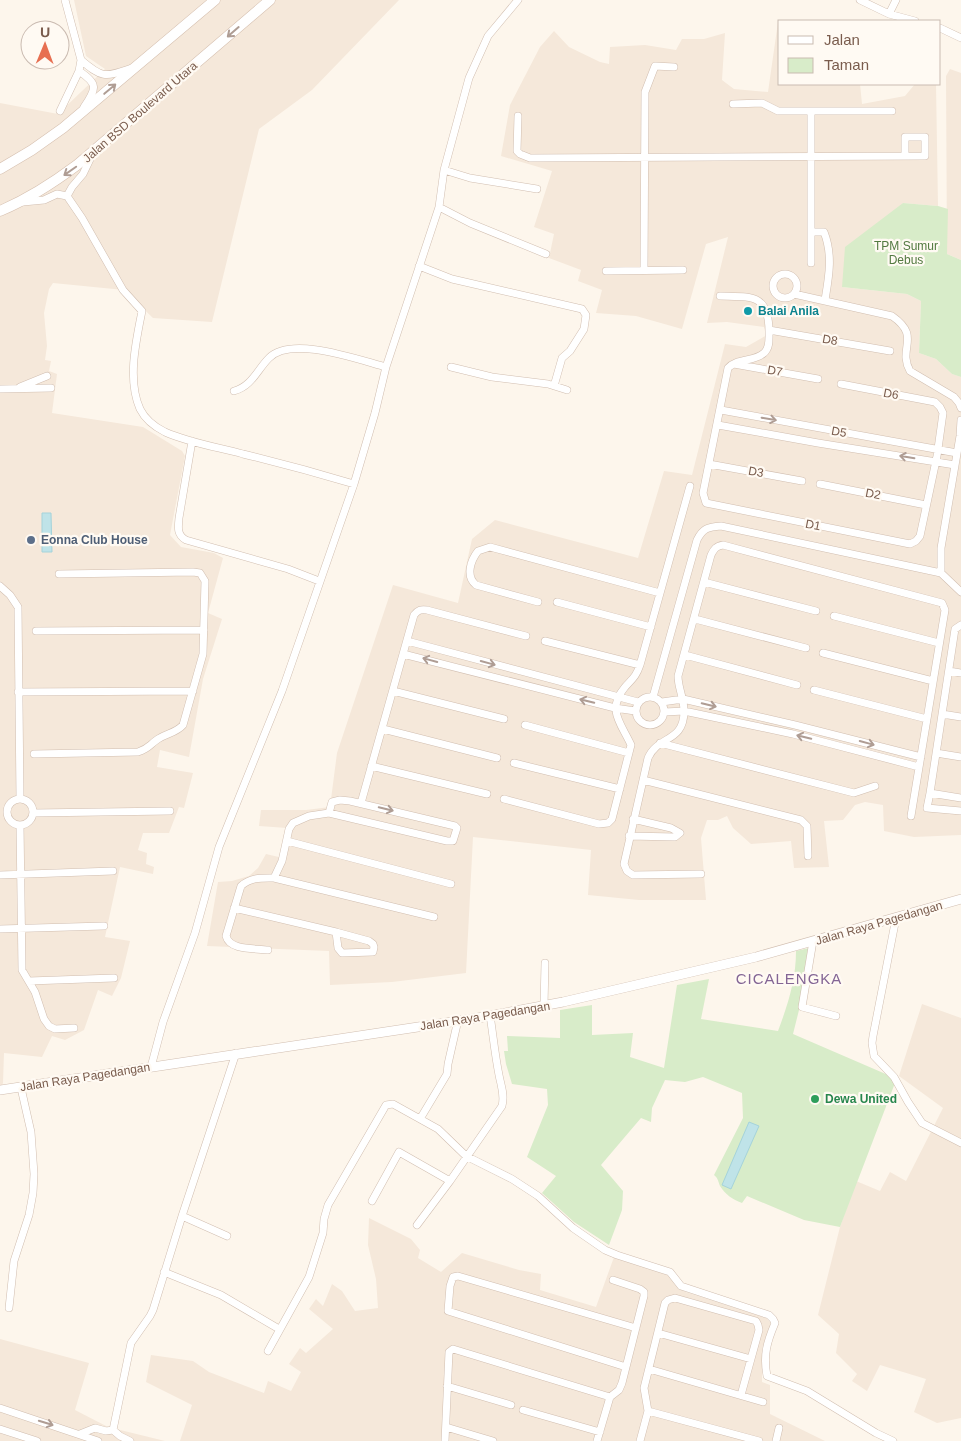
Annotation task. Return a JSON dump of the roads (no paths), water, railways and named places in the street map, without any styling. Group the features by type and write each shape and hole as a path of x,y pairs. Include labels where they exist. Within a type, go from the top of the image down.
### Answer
{"main road":[{"path":"0,169 32,150 78,115 216,0"},
{"name":"Jalan BSD Boulevard Utara","path":"0,211 19,203 56,180 93,152 270,0"}],"street":[{"path":"60,111 79,71 81,60 65,0"},
{"path":"151,1067 163,1022 195,933 219,846 282,692 354,484 375,413 386,367 438,207 444,170 469,78 488,36 518,0"},
{"path":"860,0 889,14 911,20"},
{"path":"889,14 896,0"},
{"path":"941,28 961,38"},
{"path":"81,60 96,72 104,75 137,66"},
{"path":"644,270 645,92 655,66 674,67"},
{"path":"78,115 92,95 94,87 90,79 79,71"},
{"path":"734,104 762,103 778,111 892,111"},
{"path":"811,112 811,263"},
{"path":"518,116 518,151 520,154 530,158 905,156"},
{"path":"67,196 83,174 93,152"},
{"path":"444,170 470,178 537,189"},
{"path":"19,203 44,200 57,194 67,196 82,218 123,290 142,311 133,373 140,409 148,421 164,431 192,441 294,466 354,484"},
{"path":"438,207 470,223 546,254"},
{"path":"811,232 824,232 829,245 829,273 825,300"},
{"path":"419,266 452,278 582,310 586,315 584,329 570,351 562,358 554,386"},
{"path":"606,271 683,270"},
{"path":"794,294 892,316 903,324 908,338 906,360 910,371 954,397 959,402 961,408"},
{"path":"710,464 726,372 732,364 759,356 765,352 768,346 769,330 765,308 761,301 750,297 720,296"},
{"name":"D8","path":"769,330 890,351"},
{"path":"234,391 243,388 250,382 269,357 279,350 293,347 312,348 386,367"},
{"name":"D7","path":"732,364 818,379"},
{"path":"451,367 492,377 554,386 567,390"},
{"path":"15,389 47,376"},
{"name":"D6","path":"841,384 935,402 940,406 943,413 938,449"},
{"path":"0,389 51,388"},
{"name":"D5","path":"720,410 957,453"},
{"path":"941,574 941,548 961,420"},
{"name":"D5","path":"718,424 818,443 955,465"},
{"path":"192,441 179,518 178,531 181,537 319,581"},
{"path":"926,505 938,449"},
{"name":"D3","path":"710,464 802,481"},
{"name":"D1","path":"710,464 703,493 704,500 709,504 910,544 920,536 926,505"},
{"name":"D2","path":"820,484 926,505"},
{"path":"504,799 603,824 608,823 612,818 631,745 620,724 615,708 617,698 637,675 690,486"},
{"path":"653,697 696,540 707,526 721,526 941,574 961,592"},
{"path":"700,874 633,875 629,873 624,864 633,819 651,751 660,743 674,736 679,730 684,711 683,699 678,686 678,676 711,555 714,548 723,545 942,603 945,610 910,816"},
{"path":"538,602 473,582 470,572 478,551 490,548 660,594"},
{"path":"34,754 138,752 148,749 158,739 177,731 183,725 203,654 205,581 200,573 59,574"},
{"path":"704,582 816,611"},
{"path":"0,586 10,595 18,608 20,798"},
{"path":"557,602 651,627"},
{"path":"361,803 414,615 422,609 526,636"},
{"path":"834,616 939,642"},
{"path":"695,618 806,648"},
{"path":"961,625 955,629 927,808 961,811"},
{"path":"36,631 204,630"},
{"path":"407,641 638,702"},
{"path":"545,641 640,665"},
{"path":"823,653 933,681"},
{"path":"403,654 615,708 635,711"},
{"path":"685,656 797,685"},
{"path":"949,671 961,673"},
{"path":"814,690 927,719"},
{"path":"18,692 193,691"},
{"path":"393,691 504,719"},
{"path":"662,702 664,712 661,721 654,726 644,725 637,720 635,711 638,702 645,697 653,697 662,702 683,699 921,757"},
{"path":"664,712 684,711 792,734 919,767"},
{"path":"942,714 961,717"},
{"path":"525,725 629,753"},
{"path":"383,729 497,758"},
{"path":"660,743 854,793 875,786"},
{"path":"936,753 961,757"},
{"path":"514,763 620,789"},
{"path":"371,766 487,794"},
{"path":"643,780 801,820 807,826 808,856"},
{"path":"930,793 961,798"},
{"path":"20,798 27,800 32,805 34,813 32,819 27,824 20,825 14,824 3,813 12,800 20,798"},
{"path":"274,878 282,861 289,829 293,823 309,816 329,813 447,841 453,841 457,828 344,800 335,801 331,804 329,813"},
{"path":"34,813 170,811"},
{"path":"629,836 675,836 680,833 672,828 633,819"},
{"path":"20,825 22,970 35,992 44,1018 49,1026 56,1029 74,1028"},
{"path":"287,841 451,884"},
{"path":"0,875 113,871"},
{"path":"268,950 238,947 229,942 226,936 241,886 260,877 274,878 434,917"},
{"name":"Jalan Raya Pagedangan","path":"2,1089 21,1088 544,1006 756,957 961,899"},
{"path":"234,908 336,932 369,941 374,947 372,952 342,953 338,948 336,932"},
{"path":"896,918 873,1036 874,1056 894,1077 922,1123 961,1143"},
{"path":"0,929 104,926"},
{"path":"813,941 802,1007 836,1016"},
{"path":"544,1006 545,962"},
{"path":"28,982 114,978"},
{"path":"417,1225 502,1106 504,1100 490,1015"},
{"path":"420,1119 447,1074 458,1020"},
{"path":"113,1430 131,1343 150,1316 236,1053"},
{"path":"9,1308 14,1261 29,1215 33,1193 34,1174 31,1132 21,1088"},
{"path":"268,1351 309,1277 323,1233 328,1205 386,1105 393,1104 438,1129 466,1156 512,1178 538,1196 573,1228 605,1250 670,1272 681,1286 769,1315 774,1323 766,1345 767,1376 807,1391 876,1433 893,1441"},
{"path":"372,1201 398,1152 450,1181"},
{"path":"182,1216 227,1236"},
{"path":"164,1272 221,1295 279,1329"},
{"path":"626,1367 448,1311 450,1286 453,1277 458,1276 636,1328"},
{"path":"597,1441 610,1397 619,1390 644,1296 644,1292 640,1288 612,1280"},
{"path":"640,1441 648,1411 644,1388 665,1303 668,1300 675,1298 756,1321 759,1330 741,1395"},
{"path":"658,1333 751,1358"},
{"path":"445,1441 449,1352 453,1349 610,1397"},
{"path":"649,1369 763,1402"},
{"path":"447,1386 510,1405"},
{"path":"0,1408 98,1441"},
{"path":"522,1410 600,1432"},
{"path":"648,1411 759,1441"},
{"path":"446,1427 493,1441"},
{"path":"80,1434 95,1428 106,1431 113,1430 130,1441"},
{"path":"776,1441 779,1428"},
{"path":"0,1429 37,1441"}],"water":[{"path":"42,513 51,513 52,552 42,552"},
{"path":"749,1122 759,1126 731,1189 722,1185"}],"place":[{"name":"Balai Anila","path":"748,311"},
{"name":"Eonna Club House","path":"31,540"},
{"name":"Dewa United","path":"815,1099"}],"district":[{"name":"CICALENGKA","path":"789,978"}],"park label":[{"name":"TPM Sumur Debus","path":"906,253"}]}
